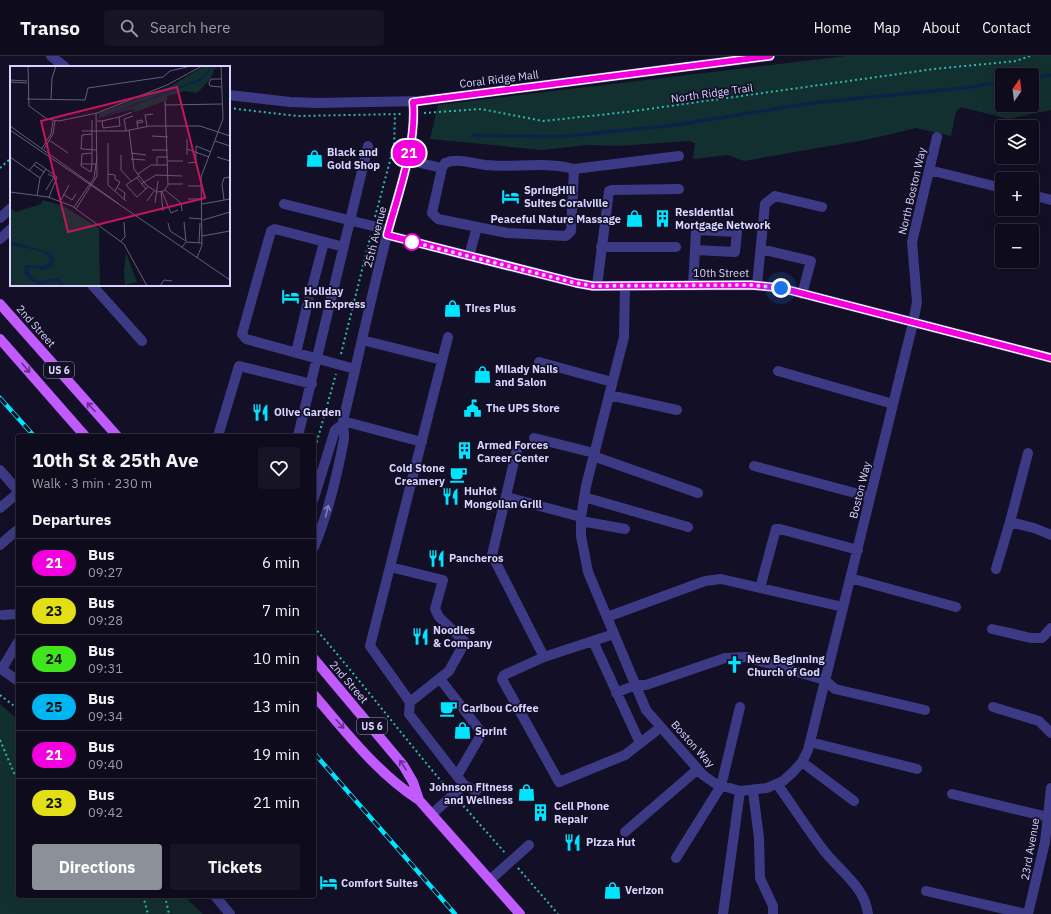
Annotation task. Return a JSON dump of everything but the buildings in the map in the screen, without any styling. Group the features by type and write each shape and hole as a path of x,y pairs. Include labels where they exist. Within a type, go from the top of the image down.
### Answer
{"main road":[{"name":"2nd Street","path":"0,304 115,434"},
{"name":"US 6","path":"0,339 83,434"},
{"name":"2nd Street","path":"316,661 403,765 413,782 419,800"},
{"name":"2nd Street","path":"316,697 386,775 402,789 419,800 520,914"}],"street":[{"path":"51,56 64,66"},
{"name":"Coral Ridge Mall","path":"230,95 310,103 413,102 770,56"},
{"name":"25th Avenue","path":"316,542 322,527 345,437 343,422 388,232 407,160 414,114 413,102"},
{"name":"North Boston Way","path":"913,323 917,302 912,242 937,137"},
{"path":"299,434 312,384 368,146"},
{"path":"574,169 570,235 549,236 507,234 438,219 433,216 432,213 442,168 445,163 459,161 497,166 562,167 574,169 679,156"},
{"path":"407,160 442,168"},
{"path":"929,170 995,186"},
{"path":"597,286 609,192 612,190 679,189"},
{"path":"757,285 765,204 775,196 822,207"},
{"path":"1039,197 1051,200"},
{"name":"10th Street","path":"284,204 373,226 388,232 469,256 576,283 597,286 757,285 781,288 1051,358"},
{"path":"0,218 10,209"},
{"path":"469,256 476,227"},
{"path":"344,247 275,229 271,231 242,334 246,339 356,369"},
{"path":"0,239 10,230"},
{"path":"312,288 324,242"},
{"path":"601,247 676,247"},
{"path":"761,249 811,261 802,294"},
{"path":"693,285 695,250"},
{"path":"93,286 142,341"},
{"name":"Boston Way","path":"625,286 624,337 594,454 584,497 581,519 581,536 587,566 646,710 703,775 721,786 740,791 753,791 767,788 776,784 793,772 802,762 810,742 913,323"},
{"path":"296,353 306,306"},
{"path":"448,337 370,646 410,702 409,714 464,785 476,791"},
{"path":"362,340 442,360"},
{"path":"539,362 612,382"},
{"path":"219,434 239,366 312,384"},
{"path":"778,371 893,404"},
{"path":"609,395 676,410"},
{"path":"343,422 422,442"},
{"name":"25th Avenue","path":"316,483 318,468 335,430 343,422"},
{"path":"534,438 594,454 698,493"},
{"path":"517,449 492,554 544,657"},
{"path":"996,569 1028,454"},
{"path":"754,466 870,497"},
{"path":"0,470 16,490"},
{"path":"0,508 16,494"},
{"path":"506,497 581,519 625,529"},
{"path":"584,497 688,527"},
{"path":"1010,522 1034,528 1051,535"},
{"path":"760,588 776,529 780,528 858,550"},
{"path":"0,545 16,531"},
{"path":"390,567 443,580 435,609 439,617 466,642 449,671 410,702"},
{"path":"850,578 956,607"},
{"path":"607,617 705,581 721,579 843,607"},
{"path":"3,615 16,614"},
{"path":"992,629 1031,638 1042,638 1051,628"},
{"path":"614,634 544,657 504,675 502,679 556,780 562,782 625,755 661,727"},
{"path":"593,641 640,743"},
{"path":"16,645 1,668 16,680"},
{"path":"616,693 635,685 646,685 735,656 757,660 825,680 835,689 925,710"},
{"path":"440,679 482,733 457,776"},
{"path":"676,858 721,786 740,707"},
{"path":"993,707 1039,721 1051,733"},
{"path":"810,742 917,769"},
{"path":"802,762 854,801"},
{"path":"625,832 698,769"},
{"path":"776,784 826,852 856,885 867,904 868,914"},
{"path":"432,814 464,785"},
{"name":"23rd Avenue","path":"1027,914 1042,858 1051,788"},
{"path":"722,914 740,791"},
{"path":"753,791 759,838 760,878 773,906 773,914"},
{"path":"952,794 1048,817"},
{"path":"490,880 529,845"},
{"path":"926,891 1027,914"},
{"path":"216,898 230,914"}],"path":[{"name":"North Ridge Trail","path":"373,226 394,146 396,114 481,109 543,121 635,111 934,69 1016,60 1030,56"},
{"path":"0,168 10,159"},
{"path":"316,445 373,226"},
{"path":"316,629 353,672 378,706 558,914"},
{"path":"0,695 16,707"},
{"path":"0,740 14,774 16,775"},
{"path":"144,898 148,914"},
{"path":"165,898 169,914"}],"green space":[{"path":"846,56 1051,56 1051,110 1008,119 961,107 956,112 951,136 916,128 870,139 744,161 728,155 693,159 695,143 689,141 618,146 588,145 542,150 430,139 438,105"},
{"path":"0,704 16,718 16,898 186,898 203,914 0,914"}],"waterway":[{"path":"1039,77 1051,75"},
{"path":"473,135 557,137 676,125 811,103 963,88 995,83"}],"tunnel":[{"path":"307,306 312,288"}],"railway":[{"path":"0,398 32,434"},
{"path":"316,755 455,914"}],"bus line":[{"name":"21","path":"770,56 413,102 413,132 410,150 387,235 593,286 761,285 781,288 1051,358"}],"place":[{"name":"Black and Gold Shop","path":"314,158"},
{"name":"SpringHill Suites Coralville","path":"511,196"},
{"name":"Residential Mortgage Network","path":"662,218"},
{"name":"Peaceful Nature Massage","path":"634,219"},
{"name":"Holiday Inn Express","path":"291,297"},
{"name":"Tires Plus","path":"452,308"},
{"name":"Milady Nails and Salon","path":"482,375"},
{"name":"The UPS Store","path":"473,408"},
{"name":"Olive Garden","path":"261,412"},
{"name":"Armed Forces Career Center","path":"464,451"},
{"name":"Cold Stone Creamery","path":"458,474"},
{"name":"HuHot Mongolian Grill","path":"451,497"},
{"name":"Pancheros","path":"436,558"},
{"name":"Noodles & Company","path":"420,636"},
{"name":"New Beginning Church of God","path":"734,665"},
{"name":"Caribou Coffee","path":"449,708"},
{"name":"Sprint","path":"462,731"},
{"name":"Johnson Fitness and Wellness","path":"526,793"},
{"name":"Cell Phone Repair","path":"541,812"},
{"name":"Pizza Hut","path":"573,842"},
{"name":"Comfort Suites","path":"328,883"},
{"name":"Verizon","path":"612,890"}],"route":[{"path":"412,242 408,241 593,286 761,285 781,288"}]}
